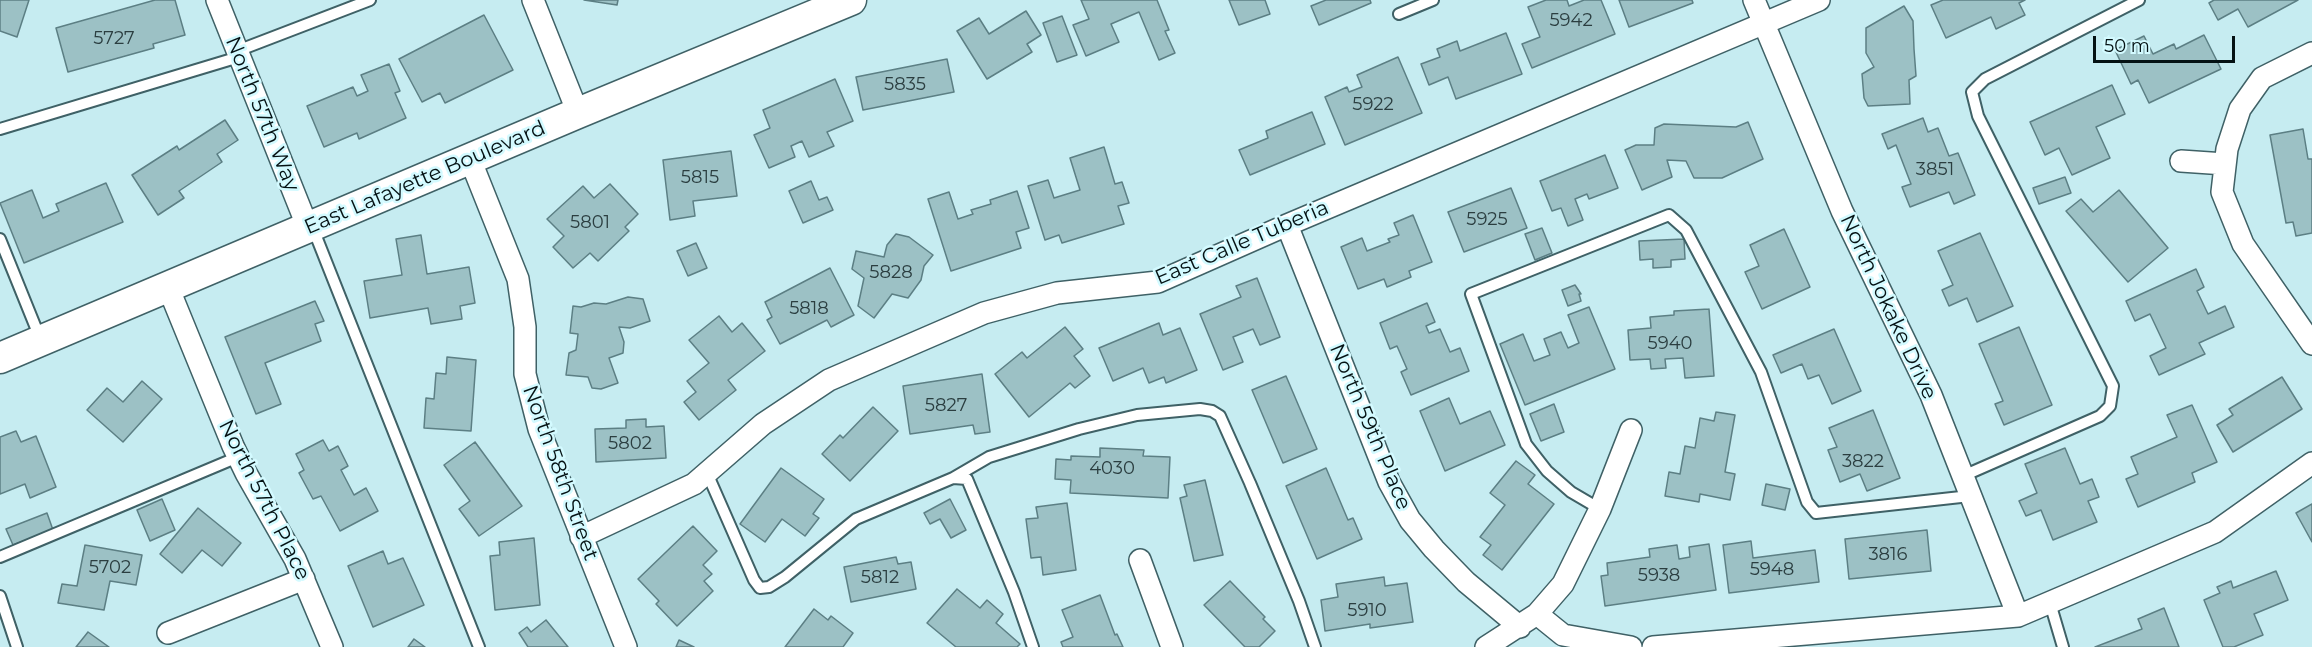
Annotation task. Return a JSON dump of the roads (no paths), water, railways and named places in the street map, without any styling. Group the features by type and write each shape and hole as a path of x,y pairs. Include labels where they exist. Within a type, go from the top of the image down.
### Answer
{"street":[{"name":"North 57th Way","path":"217,0 310,227"},
{"path":"533,0 578,113"},
{"name":"East Lafayette Boulevard","path":"0,358 851,0"},
{"name":"North Jokake Drive","path":"1754,0 1842,211 1931,395 2018,616"},
{"name":"East Calle Tuberia","path":"581,537 694,484 763,424 829,380 984,313 1057,293 1158,282 1287,225 1819,0"},
{"path":"2312,53 2262,78 2240,109 2227,148 2222,192 2243,244 2312,344"},
{"name":"North 58th Street","path":"470,159 518,279 525,327 525,374 530,400 581,537 626,647"},
{"path":"2181,161 2225,164"},
{"name":"North 59th Place","path":"1287,225 1389,482 1410,520 1466,582 1529,621 1563,635 1631,647"},
{"name":"North 57th Place","path":"168,287 238,457 304,579 332,647"},
{"path":"1486,647 1529,621 1563,584 1600,509 1631,430"},
{"path":"1653,647 2018,616 2214,532 2312,463"},
{"path":"1140,560 1172,647"},
{"path":"168,633 304,579"}],"lane":[{"path":"0,129 238,54 370,0"},
{"path":"1399,14 1433,0"},
{"path":"1963,476 2100,416 2110,406 2114,386 1978,116 1972,93 1985,79 2139,0"},
{"path":"1600,509 1571,492 1548,471 1526,444 1471,294 1669,215 1686,230 1761,372 1807,502 1816,513 1970,496"},
{"path":"310,227 479,647"},
{"path":"0,239 41,341"},
{"path":"707,473 754,580 760,588 769,586 785,576 856,519 953,478 988,457 1079,429 1137,415 1200,409 1212,411 1220,416 1250,483 1299,601 1315,647"},
{"path":"0,557 238,457"},
{"path":"953,478 967,479 971,485 1034,647"},
{"path":"0,596 17,647"},
{"path":"2050,603 2063,647"}]}
